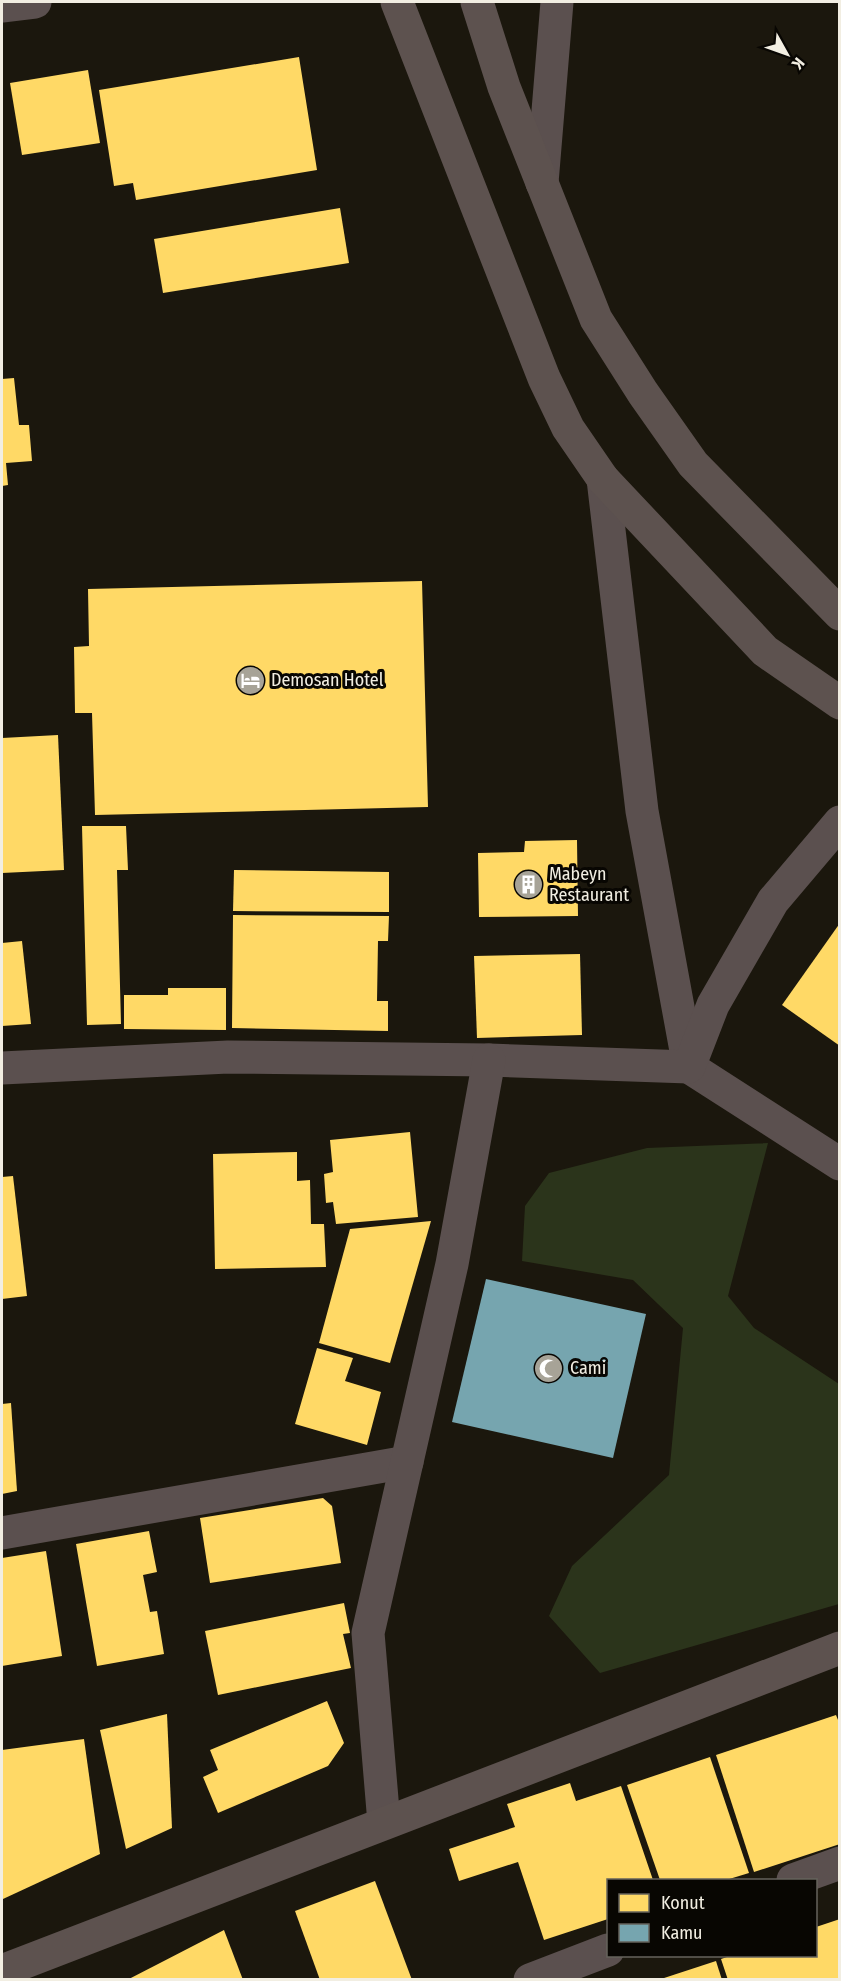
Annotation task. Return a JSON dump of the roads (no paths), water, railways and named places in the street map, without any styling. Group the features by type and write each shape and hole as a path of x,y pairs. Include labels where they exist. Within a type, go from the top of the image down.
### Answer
{"main road":[{"path":"397,2 544,378 568,428 603,479 765,651 840,703"},
{"path":"477,2 504,87 596,319 643,393 693,464 840,614"},
{"path":"2,1971 840,1648"}],"street":[{"path":"2,6 35,2"},
{"path":"542,183 557,2"},
{"path":"603,479 642,811 689,1067"},
{"path":"689,1067 713,1005 773,901 840,822"},
{"path":"2,1068 228,1057 489,1060 689,1067 840,1164"},
{"path":"384,1823 368,1633 452,1264 489,1060"},
{"path":"2,1533 406,1462"},
{"path":"798,1879 840,1863"},
{"path":"530,1980 607,1951"}],"place":[{"name":"Demosan Hotel","path":"250,680"},
{"name":"Mabeyn Restaurant","path":"528,884"},
{"name":"Cami","path":"549,1368"}]}
